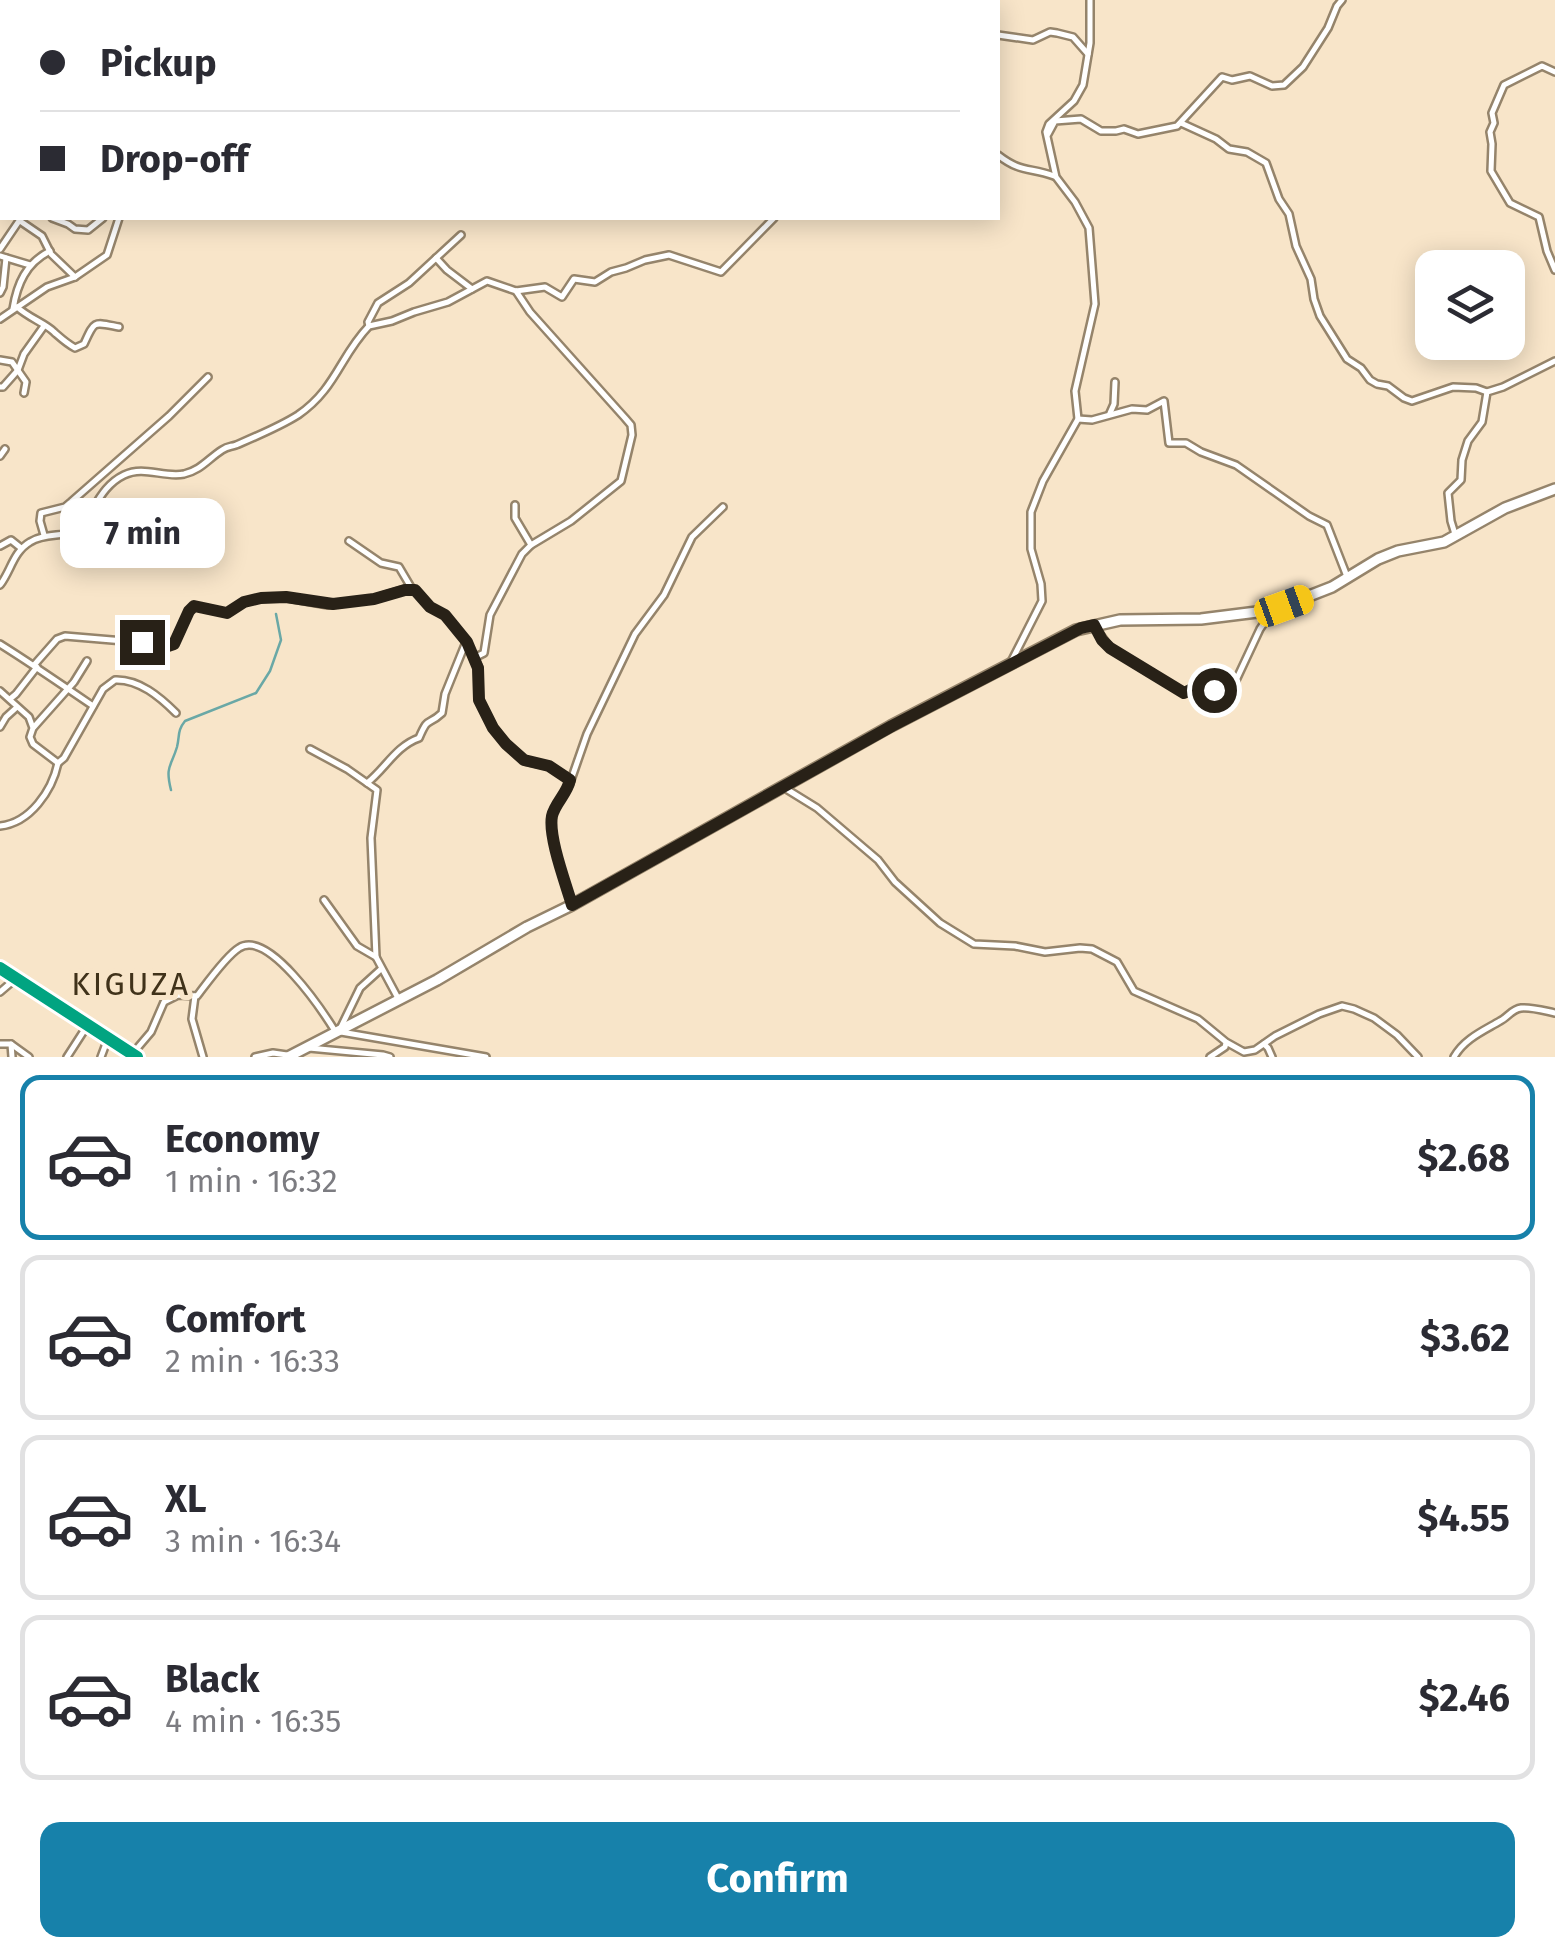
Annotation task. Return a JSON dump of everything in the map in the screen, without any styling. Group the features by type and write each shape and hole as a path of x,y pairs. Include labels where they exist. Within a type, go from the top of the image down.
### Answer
{"highway":[{"path":"0,968 134,1055"}],"street":[{"path":"1009,664 1042,601 1031,550 1031,512 1078,418 1075,391 1096,304 1092,240 1085,219 1056,177 1046,137 1049,124 1078,96 1084,78 1090,0"},
{"path":"1046,137 1056,121 1082,120 1100,130 1124,129 1138,134 1181,123 1220,78 1250,76 1272,86 1284,85 1304,67 1342,0"},
{"path":"1000,35 1032,40 1050,32 1058,33 1073,37 1088,54"},
{"path":"1555,72 1542,66 1504,85 1492,113 1494,123 1490,132 1491,172 1510,202 1539,218 1555,270"},
{"path":"1181,123 1266,164 1279,200 1289,214 1296,246 1312,279 1320,316 1347,359 1370,380 1412,400 1454,386 1487,392 1555,360"},
{"path":"1000,157 1012,166 1056,177"},
{"path":"0,293 2,249 19,220"},
{"path":"21,220 42,236 50,252 75,277"},
{"path":"57,220 76,230 89,230 101,220"},
{"path":"71,225 74,220"},
{"path":"106,220 117,226"},
{"path":"0,319 52,284 75,277 107,255 119,220"},
{"path":"516,292 541,286 562,297 574,279 595,282 610,272 669,255 720,272 772,220"},
{"path":"0,585 21,548 44,535 76,531 104,492 124,475 146,471 172,476 190,472 207,464 224,448 280,426 299,414 325,392 369,326 378,304 408,283 460,235"},
{"path":"2,249 30,265"},
{"path":"15,308 17,287 30,265 50,252"},
{"path":"436,258 472,290"},
{"path":"369,326 446,303 490,281 516,292 626,418 632,430 620,483 531,545 516,564 490,614 484,653 474,658"},
{"path":"15,308 76,348 84,344 95,324 119,327"},
{"path":"0,387 18,370 44,326"},
{"path":"0,360 10,361 18,370 26,382 24,393"},
{"path":"44,535 42,513 72,502 208,377"},
{"path":"1110,414 1115,382"},
{"path":"1456,537 1448,493 1461,480 1462,460 1468,441 1482,422 1487,392"},
{"path":"1078,418 1096,420 1134,408 1147,410 1164,401 1169,443 1186,444 1240,467 1327,525 1348,579"},
{"path":"255,1057 273,1053 289,1056 399,1000 1076,630 1120,620 1184,620 1273,610 1348,579 1398,550 1441,543 1504,508 1555,489"},
{"path":"515,505 515,518 531,545"},
{"path":"572,905 552,827 554,812 635,634 664,596 692,537 723,507"},
{"path":"0,546 11,540 21,548"},
{"path":"349,541 381,562 399,567 412,588 445,615 467,642 480,678 479,700 506,744 524,760 549,766 570,780"},
{"path":"3,695 16,694 61,637 171,645 194,606 227,613 244,602 261,598 286,597 333,604 374,599 412,588"},
{"path":"1094,625 1110,648 1184,693 1204,685 1226,694 1273,610"},
{"path":"1252,614 1260,629"},
{"path":"367,783 404,744 418,738 428,720 442,713 445,694 467,642"},
{"path":"0,644 93,706"},
{"path":"32,730 87,661"},
{"path":"0,826 16,823 34,807 107,684 124,679 159,697 176,713"},
{"path":"3,695 29,717 30,740 58,763"},
{"path":"0,727 17,707"},
{"path":"310,749 347,768 377,792 371,838 376,957 399,1000"},
{"path":"783,787 832,820 940,923 974,944 1018,946 1038,952 1092,949 1117,962 1134,992 1198,1019 1244,1052 1342,1006 1374,1018 1418,1057"},
{"path":"324,900 357,946 376,957"},
{"path":"134,1055 151,1032 164,1002 178,994 199,995 222,963 239,948 254,944 292,973 338,1030 486,1057"},
{"path":"338,1030 360,988 381,969"},
{"path":"0,992 16,978"},
{"path":"195,996 191,1014 203,1057"},
{"path":"1454,1057 1480,1030 1515,1009 1555,1013"},
{"path":"67,1057 88,1025"},
{"path":"100,1057 108,1038"},
{"path":"1210,1057 1226,1042"},
{"path":"0,1044 11,1044 28,1057"},
{"path":"11,1044 12,1057"},
{"path":"1264,1044 1272,1057"},
{"path":"306,1048 390,1057"}],"waterway":[{"path":"171,790 170,767 185,721 256,693 270,671 281,640 276,614"}],"district":[{"name":"KIGUZA","path":"131,984"}],"route":[{"path":"142,642 174,644 194,606 227,613 244,602 261,598 286,597 333,604 374,599 412,588 430,607 445,615 467,642 478,668 479,700 506,744 524,760 546,764 570,780 552,816 552,827 572,905 892,726 1081,628 1094,625 1110,648 1184,693 1200,685 1214,690"}]}
